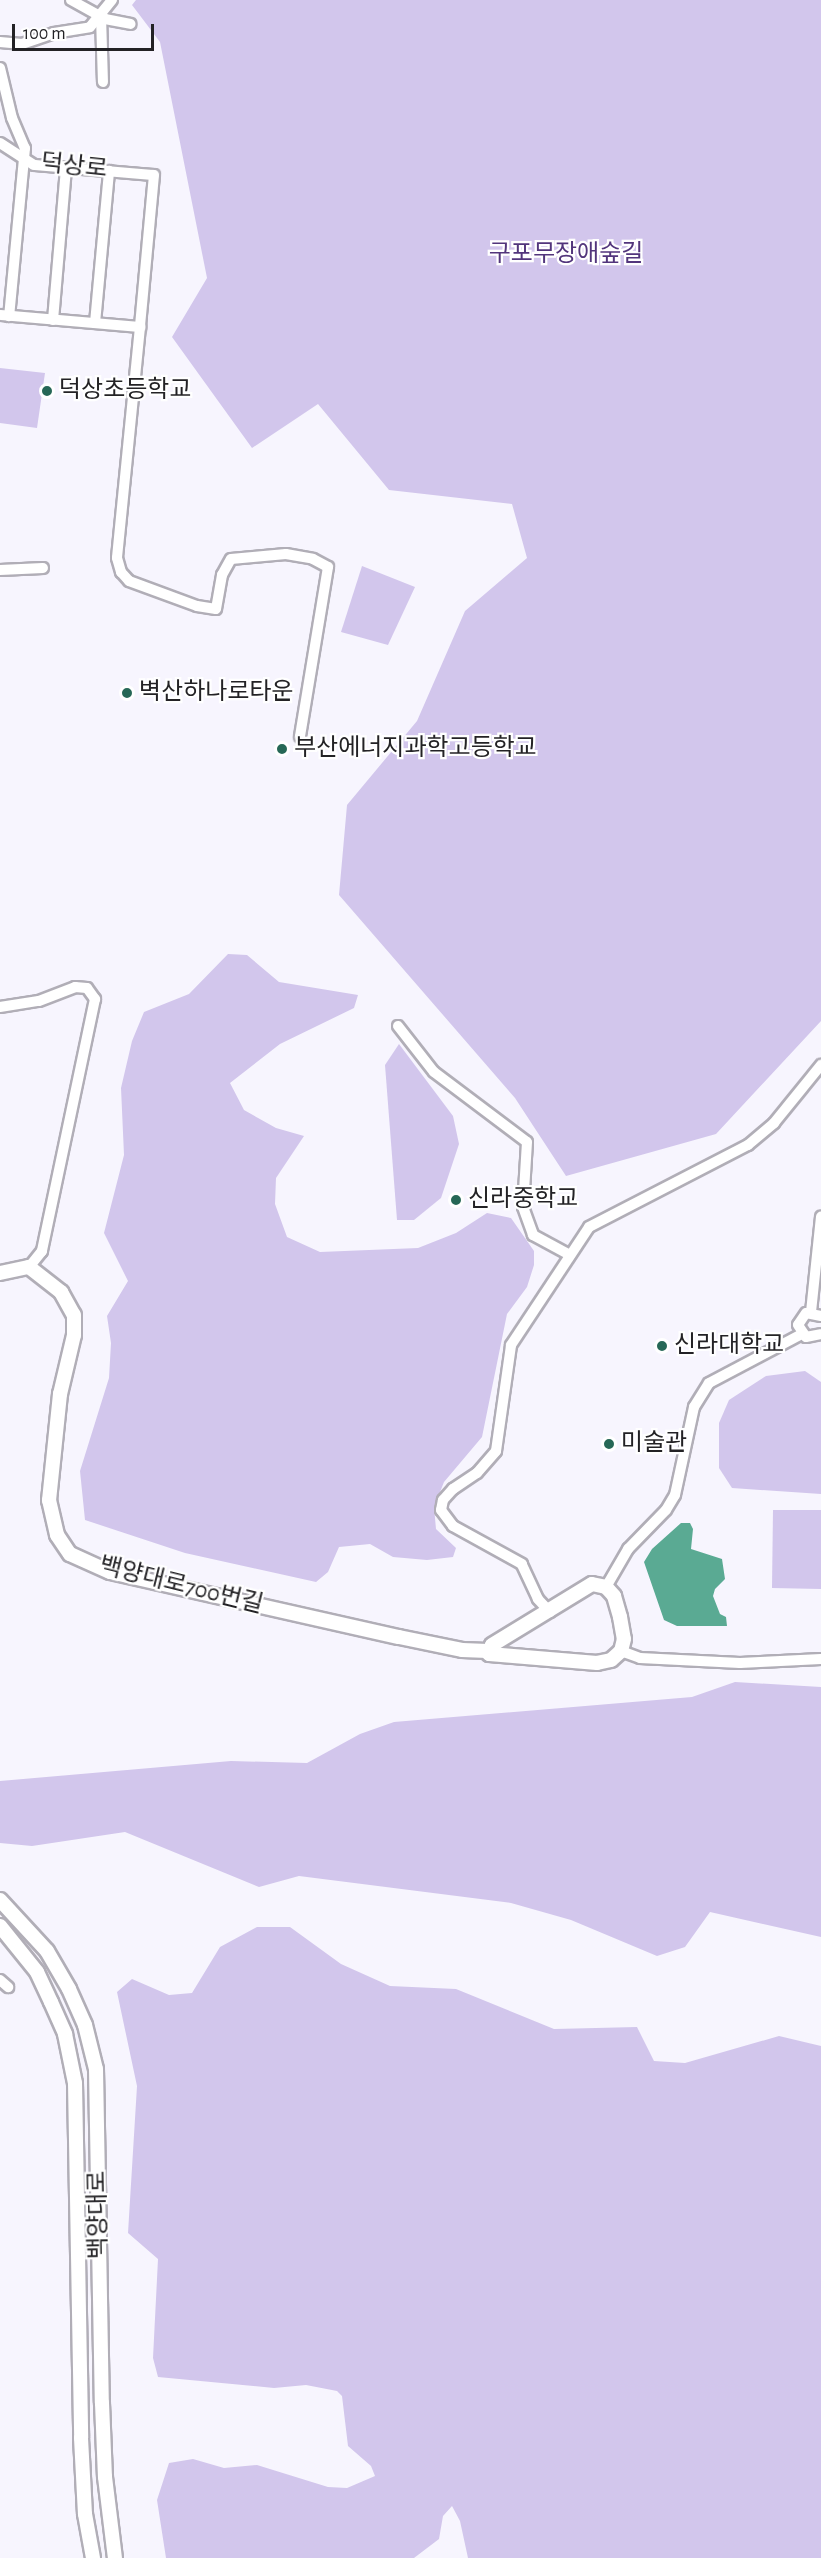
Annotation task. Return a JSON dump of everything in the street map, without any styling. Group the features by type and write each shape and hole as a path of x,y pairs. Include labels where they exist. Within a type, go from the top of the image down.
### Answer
{"main road":[{"path":"0,1273 29,1268"},
{"name":"백양대로700번길","path":"29,1268 61,1292 74,1315 74,1335 60,1394 49,1500 57,1534 70,1554 110,1572 399,1637 462,1650 488,1651 496,1658 597,1663 621,1651"},
{"path":"488,1651 592,1584 606,1587 614,1596 624,1639 621,1651"},
{"name":"백양대로","path":"0,1900 47,1951 69,1989 85,2025 96,2069 103,2435 115,2558"},
{"name":"백양대로","path":"0,1926 37,1972 65,2034 75,2083 80,2403 85,2514 93,2558"}],"street":[{"path":"71,0 100,16 131,24"},
{"path":"0,42 22,44 54,33 83,30 100,16 112,0"},
{"path":"100,16 103,82"},
{"path":"0,68 12,117 25,148 4,316 140,327 117,558 121,572 138,587 216,609 222,575 231,559 271,553 313,559 328,567 300,737"},
{"name":"덕상로","path":"0,143 24,161 66,168 154,175 140,327"},
{"path":"53,320 66,168"},
{"path":"95,323 109,171"},
{"path":"0,570 44,568"},
{"path":"0,1007 39,1001 75,987 87,988 95,999 42,1251 29,1268"},
{"path":"398,1026 434,1072 527,1142 523,1207 533,1235 570,1255"},
{"path":"550,1612 538,1599 522,1564 453,1526 441,1510 453,1489 477,1473 496,1451 511,1345 590,1227 601,1218 748,1145 774,1123 821,1065"},
{"path":"606,1587 628,1549 666,1510 675,1495 694,1407 710,1383 814,1337 799,1320 816,1314 821,1218"},
{"path":"621,1651 640,1658 740,1663 821,1659"}],"green space":[{"name":"구포무장애숲길","path":"136,0 821,0 821,1021 716,1134 566,1176 515,1098 339,895 347,805 417,721 465,611 527,558 512,504 389,490 318,404 252,448 172,337 207,278 160,42 132,5"},
{"path":"0,368 45,373 37,428 0,423"},
{"path":"362,566 415,587 388,645 341,632"},
{"path":"228,954 247,955 279,982 358,995 354,1008 280,1044 230,1083 244,1110 276,1128 304,1136 276,1178 275,1204 287,1237 320,1252 418,1248 456,1233 487,1213 511,1218 534,1251 534,1265 527,1287 507,1314 482,1437 444,1482 434,1507 436,1529 456,1548 453,1557 427,1560 393,1557 370,1544 339,1547 328,1572 316,1582 185,1553 85,1520 80,1471 109,1378 111,1343 107,1316 128,1281 104,1233 124,1155 121,1088 132,1041 144,1012 189,994"},
{"path":"399,1044 453,1116 459,1144 441,1198 414,1220 397,1220 385,1065"},
{"path":"805,1371 821,1382 821,1494 732,1488 719,1468 719,1423 729,1400 766,1376"},
{"path":"773,1510 821,1510 821,1589 772,1588"},
{"path":"735,1682 821,1687 821,1937 710,1912 685,1947 657,1956 571,1920 511,1903 299,1876 259,1887 125,1832 32,1846 0,1843 0,1781 231,1761 307,1763 360,1734 394,1722 692,1697"},
{"path":"257,1927 290,1927 341,1964 390,1986 456,1989 554,2029 637,2027 654,2061 685,2063 779,2036 821,2046 821,2558 468,2558 460,2521 452,2506 443,2516 439,2539 414,2558 166,2558 157,2500 169,2463 193,2459 224,2468 257,2465 328,2487 347,2488 375,2476 371,2466 348,2446 342,2396 337,2391 306,2385 274,2388 158,2377 153,2358 158,2259 128,2233 137,2086 117,1992 132,1979 169,1995 192,1993 220,1947"}],"shaded area":[{"path":"681,1523 690,1523 693,1529 691,1549 722,1559 725,1579 715,1589 713,1596 720,1614 726,1617 727,1626 677,1626 664,1620 644,1562 652,1549"}],"place":[{"name":"덕상초등학교","path":"47,391"},
{"name":"벽산하나로타운","path":"127,693"},
{"name":"부산에너지과학고등학교","path":"282,749"},
{"name":"신라중학교","path":"456,1200"},
{"name":"신라대학교","path":"662,1346"},
{"name":"미술관","path":"609,1444"}]}
